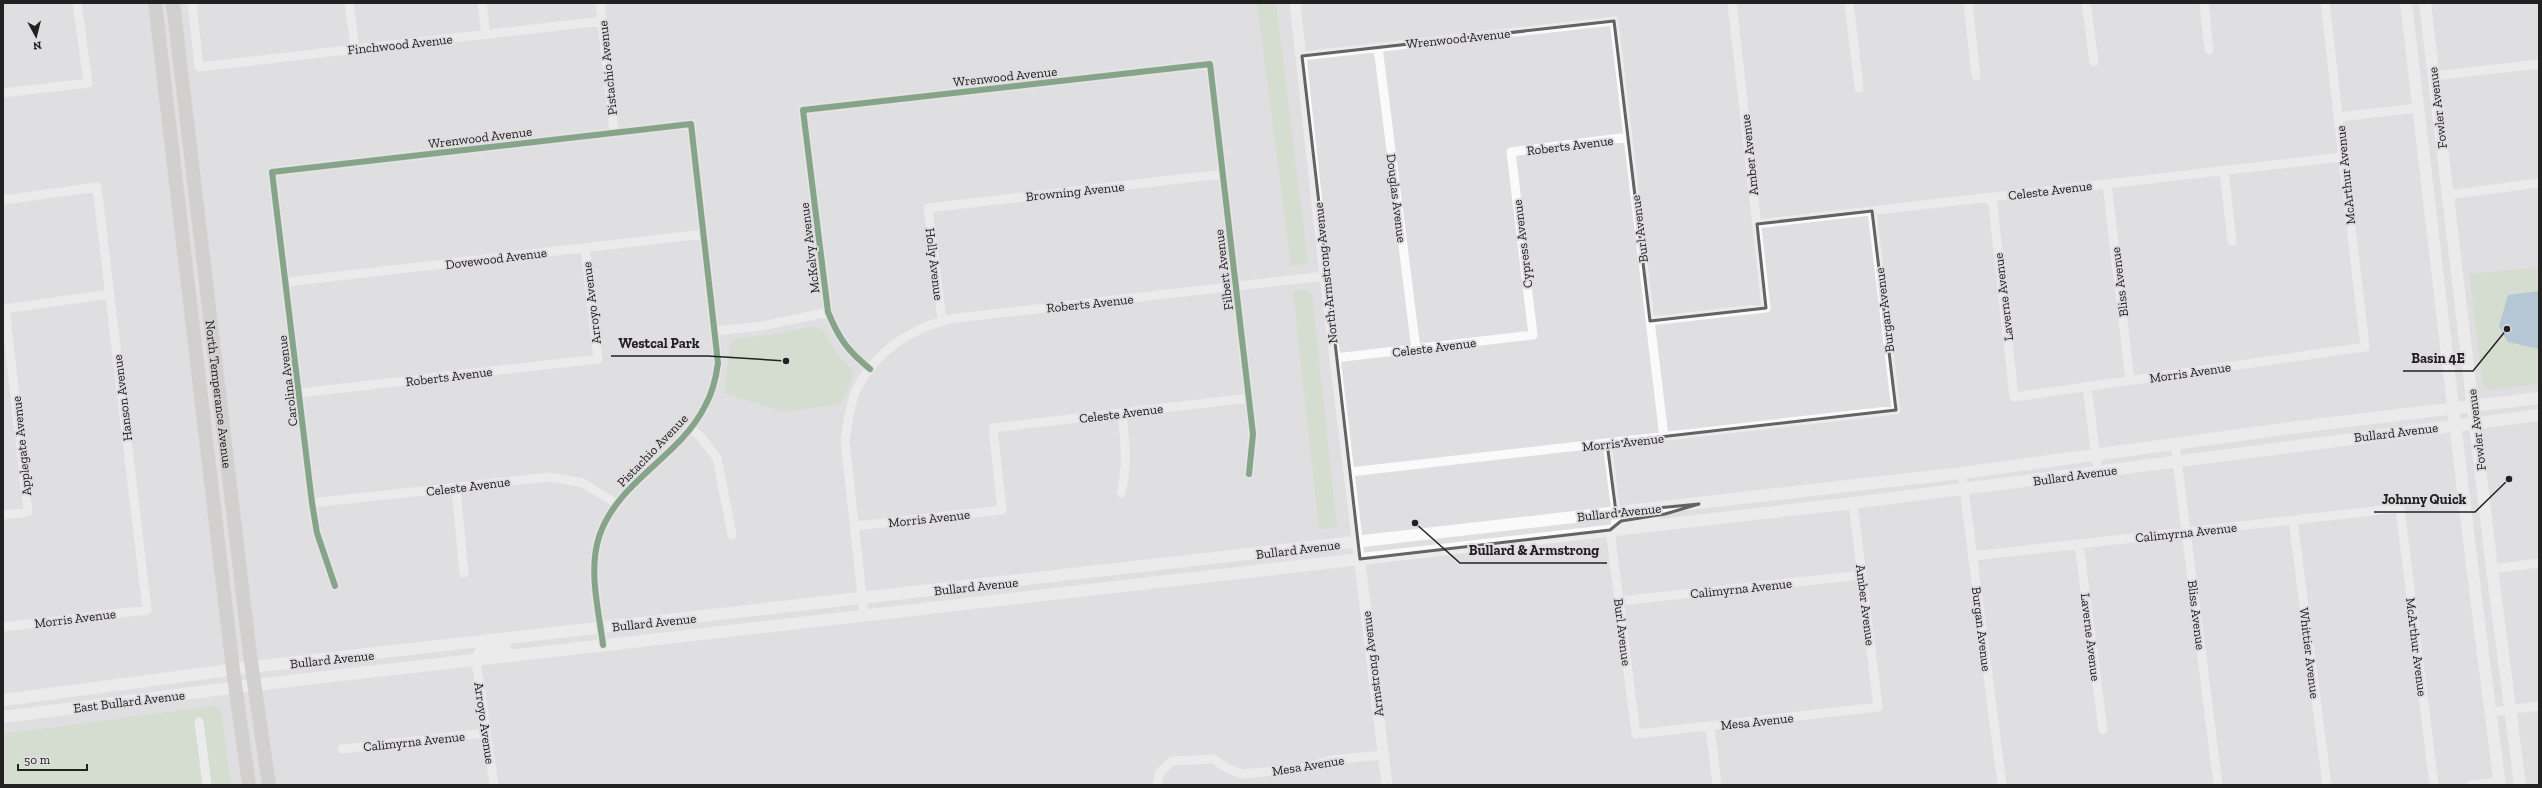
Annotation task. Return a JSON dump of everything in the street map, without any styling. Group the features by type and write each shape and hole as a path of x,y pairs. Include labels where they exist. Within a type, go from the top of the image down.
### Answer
{"main road":[{"name":"North Temperance Avenue","path":"155,3 235,688 249,785"},
{"name":"North Temperance Avenue","path":"173,3 254,685 269,785"},
{"name":"Fowler Avenue","path":"2406,3 2456,425 2471,569 2491,712 2503,784"},
{"name":"Fowler Avenue","path":"2425,3 2476,422 2492,569 2520,785"},
{"name":"Bullard Avenue","path":"252,667 533,637 1616,512 1699,504 1962,473 2175,444 2539,398"},
{"name":"Bullard Avenue","path":"254,685 476,661 864,615 1964,490 2177,460 2539,415"},
{"name":"Bullard Avenue","path":"1610,530 1621,521 1665,514 1699,504"},
{"path":"476,661 480,653 517,646 533,637"},
{"name":"East Bullard Avenue","path":"3,700 252,667"},
{"name":"East Bullard Avenue","path":"3,717 254,685"}],"street":[{"path":"3,93 88,83 77,3"},
{"name":"Finchwood Avenue","path":"192,3 199,68 602,20"},
{"path":"349,3 355,49"},
{"path":"482,3 486,35"},
{"name":"Pistachio Avenue","path":"600,3 614,132"},
{"name":"North Armstrong Avenue","path":"1295,3 1325,276 1358,542"},
{"name":"Amber Avenue","path":"1650,321 1766,308 1732,3"},
{"path":"1849,3 1859,88"},
{"path":"1968,3 1976,76"},
{"path":"2086,3 2094,62"},
{"path":"2204,3 2209,50"},
{"name":"McArthur Avenue","path":"2325,3 2365,347"},
{"name":"Wrenwood Avenue","path":"1302,56 1614,21"},
{"name":"Burl Avenue","path":"1614,21 1664,437"},
{"name":"Douglas Avenue","path":"1378,47 1416,349"},
{"name":"Wrenwood Avenue","path":"803,110 1210,64"},
{"name":"Filbert Avenue","path":"1210,64 1253,434 1249,474"},
{"path":"2433,76 2539,64"},
{"path":"2339,117 2418,108"},
{"name":"McKelvy Avenue","path":"803,110 828,312 837,334 851,353 870,369"},
{"name":"Pistachio Avenue","path":"604,645 594,573 595,556 599,537 616,504 691,428 705,407 714,387 718,363 716,331 691,124"},
{"name":"Wrenwood Avenue","path":"272,172 691,124"},
{"name":"Roberts Avenue","path":"1511,152 1628,137"},
{"name":"Cypress Avenue","path":"1511,152 1534,335"},
{"name":"Celeste Avenue","path":"1757,224 2342,157"},
{"path":"2224,170 2232,241"},
{"name":"Carolina Avenue","path":"272,172 287,282 312,503 317,533 335,586"},
{"name":"Browning Avenue","path":"928,208 1223,174"},
{"name":"Bliss Avenue","path":"2107,184 2130,380"},
{"path":"2448,195 2539,184"},
{"name":"Hanson Avenue","path":"3,200 97,187 147,610"},
{"name":"Laverne Avenue","path":"1992,197 2014,397"},
{"name":"Holly Avenue","path":"928,208 942,320"},
{"name":"Burgan Avenue","path":"1872,211 1896,410"},
{"name":"Dovewood Avenue","path":"287,282 704,234"},
{"name":"Arroyo Avenue","path":"585,248 598,359"},
{"name":"Roberts Avenue","path":"870,369 902,338 923,327 942,320 1325,276"},
{"path":"4,309 110,294"},
{"name":"Applegate Avenue","path":"3,515 28,512 4,309"},
{"path":"716,331 762,326 828,312"},
{"name":"Celeste Avenue","path":"1335,358 1534,335"},
{"name":"Morris Avenue","path":"2014,397 2365,347"},
{"name":"Roberts Avenue","path":"300,393 598,359"},
{"path":"864,615 845,442 849,414 856,392 870,369"},
{"path":"2087,387 2098,472"},
{"name":"Celeste Avenue","path":"1002,510 993,428 1249,398"},
{"name":"Morris Avenue","path":"1350,472 1896,410"},
{"path":"1121,494 1126,475 1126,454 1122,413"},
{"path":"691,428 700,436 717,458 732,535"},
{"path":"1607,443 1616,512"},
{"name":"Bliss Avenue","path":"2175,444 2218,785"},
{"name":"Burgan Avenue","path":"1962,473 2002,785"},
{"name":"Celeste Avenue","path":"312,503 456,488 534,478 565,478 596,490 616,504"},
{"path":"456,488 464,573"},
{"name":"Amber Avenue","path":"1852,503 1878,707"},
{"name":"McArthur Avenue","path":"2400,508 2434,785"},
{"name":"Calimyrna Avenue","path":"1973,556 2400,508"},
{"name":"Morris Avenue","path":"855,526 1002,510"},
{"name":"Whittier Avenue","path":"2293,520 2327,785"},
{"name":"Burl Avenue","path":"1610,530 1636,734"},
{"name":"Armstrong Avenue","path":"1358,542 1387,785"},
{"name":"Laverne Avenue","path":"2079,544 2103,730"},
{"path":"2492,569 2539,563"},
{"name":"Calimyrna Avenue","path":"1620,601 1862,575"},
{"name":"Morris Avenue","path":"3,627 147,610"},
{"name":"Arroyo Avenue","path":"476,661 494,785"},
{"path":"2491,712 2539,706"},
{"name":"Mesa Avenue","path":"1636,734 1878,707"},
{"path":"199,722 207,785"},
{"path":"1710,726 1717,785"},
{"name":"Calimyrna Avenue","path":"342,749 486,733"},
{"name":"Mesa Avenue","path":"1157,785 1160,772 1172,761 1213,759 1227,768 1242,774 1305,768 1331,760 1383,755"},
{"path":"2471,785 2503,784"}],"highlighted area":[{"path":"1614,21 1650,321 1766,308 1757,224 1872,211 1896,410 1607,443 1616,512 1699,504 1665,514 1621,521 1610,530 1360,559 1302,56"}],"green space":[{"path":"1257,3 1276,3 1308,264 1291,266"},
{"path":"2539,267 2539,384 2490,390 2483,385 2469,274"},
{"path":"1305,290 1312,295 1337,527 1319,529 1293,291"},
{"path":"814,326 824,331 836,353 851,369 853,377 840,404 784,412 724,393 730,346 734,339 785,333"},
{"path":"214,706 221,709 231,785 3,785 3,734"}],"water":[{"path":"2539,291 2539,349 2508,342 2499,326 2508,295"}],"cycle path":[{"path":"870,369 845,344 836,330 828,312 803,110 1210,64 1253,434 1249,474"},
{"path":"335,586 317,533 312,503 272,172 691,124 718,363 717,369 714,385 710,395 694,424 620,500 608,517 599,537 594,563 594,577 603,645"}],"place":[{"name":"Basin 4E","path":"2507,329"},
{"name":"Westcal Park","path":"786,361"},
{"name":"Johnny Quick","path":"2509,479"},
{"name":"Bullard & Armstrong","path":"1415,523"}]}
